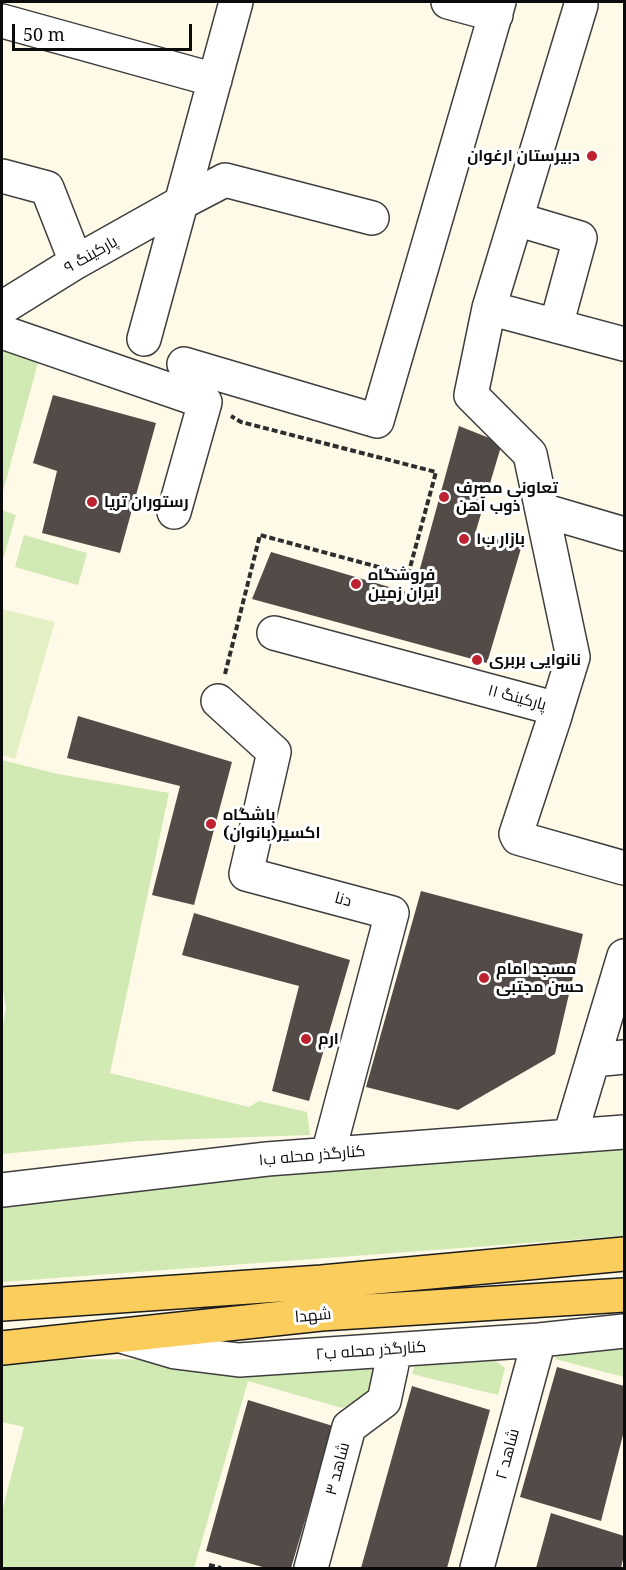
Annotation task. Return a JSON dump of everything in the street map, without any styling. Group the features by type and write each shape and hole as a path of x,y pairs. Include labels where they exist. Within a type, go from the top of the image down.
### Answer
{"main road":[{"name":"شهدا","path":"2,1304 322,1281 624,1254"},
{"name":"شهدا","path":"2,1348 321,1314 624,1295"}],"street":[{"path":"144,339 236,2"},
{"path":"184,364 377,421 498,8 448,2"},
{"path":"556,709 573,657 530,454 471,395 489,308 581,4"},
{"path":"6,15 215,80"},
{"path":"2,176 47,188 76,262"},
{"name":"پارکینگ ۹","path":"2,308 76,262 225,180 372,218"},
{"path":"516,219 580,238 556,326"},
{"path":"489,308 624,344"},
{"path":"2,332 205,402 174,512"},
{"path":"542,510 624,534"},
{"name":"پارکینگ ۱۱","path":"274,633 556,709 516,834 518,838 624,868"},
{"name":"دنا","path":"218,701 274,752 246,874 392,913 328,1154"},
{"path":"570,1136 609,1058 624,956"},
{"name":"کنارگذر محله ب۱","path":"2,1190 267,1159 624,1132"},
{"name":"کنارگذر محله ب۲","path":"120,1336 175,1352 239,1360 539,1340 624,1331"},
{"name":"شاهد ۲","path":"477,1569 539,1340"},
{"name":"شاهد ۳","path":"311,1569 349,1427 384,1401 395,1350"}],"path":[{"path":"218,701 260,535 408,575 436,472 241,422"},
{"path":"209,1565 221,1569"}],"green space":[{"path":"2,344 39,359 2,495"},
{"path":"2,510 16,515 2,563"},
{"path":"24,535 87,553 78,585 15,567"},
{"path":"2,609 55,622 15,759 2,755"},
{"path":"2,760 58,774 169,793 110,1073 249,1107 259,1101 307,1112 310,1135 138,1141 2,1154 2,1028 6,1009 2,984"},
{"path":"624,1141 624,1236 2,1282 2,1205 144,1183"},
{"path":"624,1340 624,1377 555,1359 562,1349"},
{"path":"2,1359 371,1360 383,1386 366,1399 342,1408 248,1381 194,1568 2,1568 2,1511 24,1427 2,1422"},
{"path":"496,1361 505,1368 498,1395 412,1374 415,1365"}],"building":[{"name":"رستوران تریا","path":"53,395 156,423 120,553 42,533 57,471 33,463"},
{"name":"بازار ب۱","path":"459,426 502,443 475,534 522,545 487,663 252,599 271,552 413,594"},
{"path":"78,716 232,762 194,905 152,895 180,786 67,758"},
{"name":"مسجد امام حسن مجتبی","path":"421,891 583,934 555,1054 458,1110 366,1087"},
{"name":"ارم","path":"194,913 350,960 309,1101 272,1091 299,986 182,955"},
{"path":"557,1367 624,1386 624,1431 601,1521 520,1497"},
{"path":"412,1386 490,1410 447,1568 361,1568"},
{"path":"248,1400 333,1426 291,1568 266,1568 206,1551"},
{"path":"551,1513 624,1536 621,1568 536,1568"}],"place":[{"name":"دبیرستان ارغوان","path":"592,156"},
{"name":"تعاونی مصرف ذوب آهن","path":"444,497"},
{"name":"رستوران تریا","path":"92,502"},
{"name":"بازار ب۱","path":"464,539"},
{"name":"فروشگاه ایران زمین","path":"356,584"},
{"name":"نانوایی بربری","path":"477,660"},
{"name":"باشگاه اکسیر(بانوان)","path":"211,824"},
{"name":"مسجد امام حسن مجتبی","path":"484,978"},
{"name":"ارم","path":"306,1039"}]}
